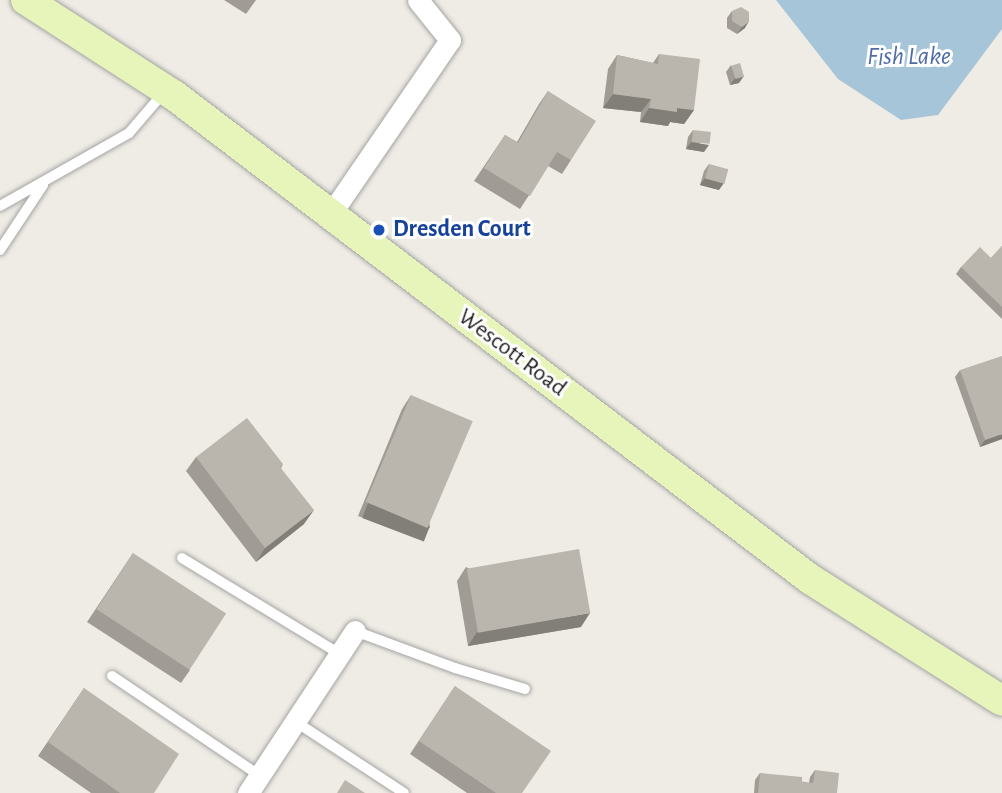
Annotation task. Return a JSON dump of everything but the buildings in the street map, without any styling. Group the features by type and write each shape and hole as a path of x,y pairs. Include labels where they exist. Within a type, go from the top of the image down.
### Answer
{"street":[{"name":"Wescott Road","path":"26,0 165,90 810,579 1002,701"},
{"path":"330,215 450,40 418,0"},
{"path":"254,784 355,631"}],"lane":[{"path":"0,206 129,134 165,90"},
{"path":"0,250 44,182"},
{"path":"182,558 340,654"},
{"path":"355,631 455,668 525,689"},
{"path":"112,676 254,784"},
{"path":"296,722 404,793"}],"water":[{"name":"Fish Lake","path":"776,0 1002,0 1002,29 938,115 901,120 838,79"}],"place":[{"name":"Dresden Court","path":"379,230"}]}
